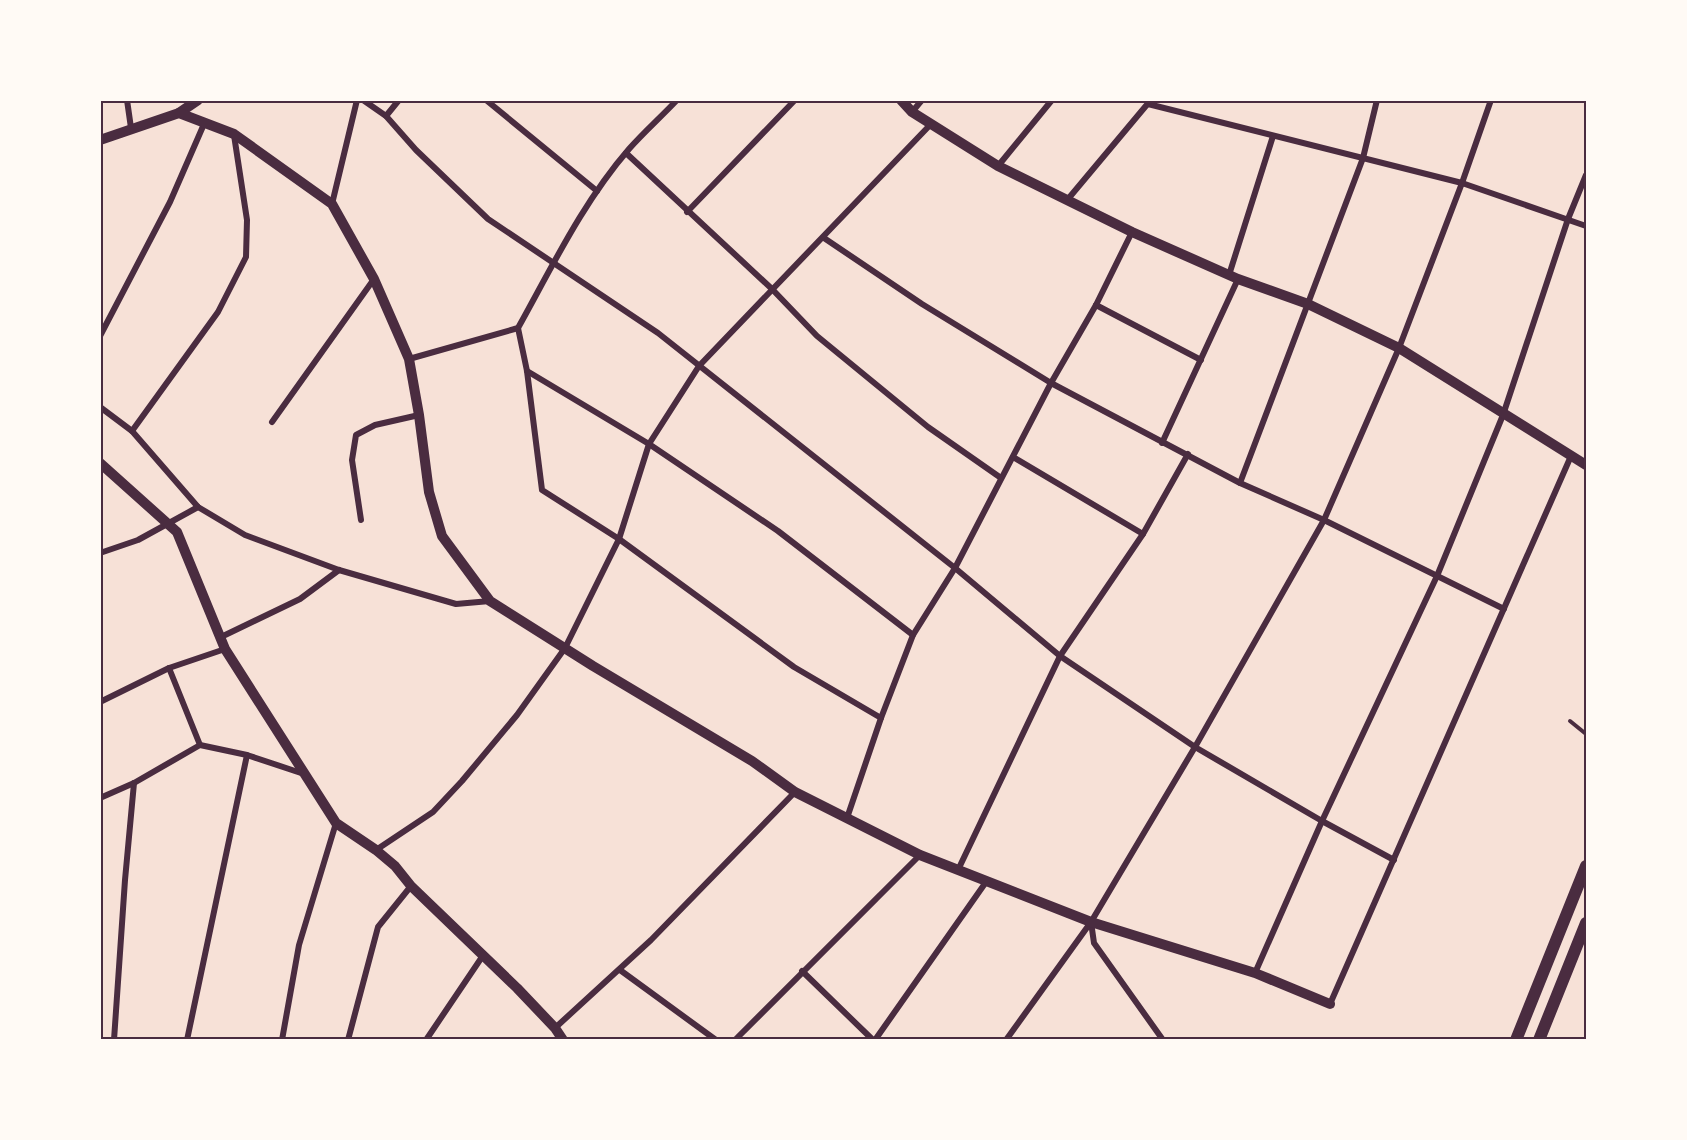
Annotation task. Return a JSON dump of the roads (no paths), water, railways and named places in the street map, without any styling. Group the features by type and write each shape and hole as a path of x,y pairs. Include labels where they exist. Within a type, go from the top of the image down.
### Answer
{"main road":[{"path":"1516,1040 1587,866"},
{"path":"1539,1040 1587,923"}],"street":[{"path":"127,100 131,128"},
{"path":"100,140 179,113 198,100"},
{"path":"332,204 357,100"},
{"path":"363,100 386,116 416,150 489,219 658,333 955,568 1060,656 1195,747 1394,860"},
{"path":"386,116 399,100"},
{"path":"486,100 597,191"},
{"path":"677,100 626,153 597,191 518,328 527,371 542,490 619,539 794,667 881,718"},
{"path":"687,212 795,100"},
{"path":"901,100 912,112 998,166 1132,232 1233,277 1308,304 1399,348 1503,415 1587,465"},
{"path":"912,112 922,100"},
{"path":"998,166 1053,100"},
{"path":"1240,483 1363,158 1377,100"},
{"path":"1006,1040 1091,922 1195,747 1324,520 1399,348 1491,100"},
{"path":"1068,199 1149,102 1273,136 1462,183 1587,226"},
{"path":"179,113 234,134 332,204 374,279 409,359 429,492 442,536 490,601 752,761 795,792 920,855 1091,922 1255,973 1330,1004 1571,456"},
{"path":"100,336 170,202 204,124"},
{"path":"376,850 433,812 517,715 565,648 619,539 649,444 699,366 931,124"},
{"path":"132,431 218,312 246,256 247,220 234,134"},
{"path":"1162,443 1201,360 1233,277 1273,136"},
{"path":"626,153 772,289 818,336 928,427 1001,478"},
{"path":"1255,973 1322,821 1437,576 1503,415 1568,219 1587,175"},
{"path":"847,818 881,718 914,636 955,568 1051,383 1096,305 1132,232"},
{"path":"824,238 922,304 1051,383 1240,483 1324,520 1504,609"},
{"path":"272,422 374,279"},
{"path":"1096,305 1201,360"},
{"path":"409,359 518,328"},
{"path":"527,371 649,444 778,531 914,636"},
{"path":"100,407 132,431 198,507 245,535 339,570 456,604 490,601"},
{"path":"361,520 352,460 356,435 375,425 419,415"},
{"path":"958,870 1060,656 1143,534 1188,454"},
{"path":"1013,457 1143,534"},
{"path":"100,463 177,532 225,649 336,823 395,866 411,886 484,954 555,1028 563,1040"},
{"path":"100,553 138,540 198,507"},
{"path":"220,637 300,599 339,570"},
{"path":"100,702 169,668 225,649"},
{"path":"169,668 200,745"},
{"path":"100,798 134,783 200,745 247,755 304,774"},
{"path":"187,1040 247,755"},
{"path":"114,1040 134,783"},
{"path":"555,1028 620,970 795,792"},
{"path":"282,1040 299,945 336,823"},
{"path":"735,1040 920,855"},
{"path":"802,971 874,1040 986,882"},
{"path":"348,1040 378,927 411,886"},
{"path":"1091,922 1094,943 1163,1040"},
{"path":"426,1040 484,954"},
{"path":"620,970 716,1040"}],"lane":[{"path":"1570,721 1587,734"}]}
